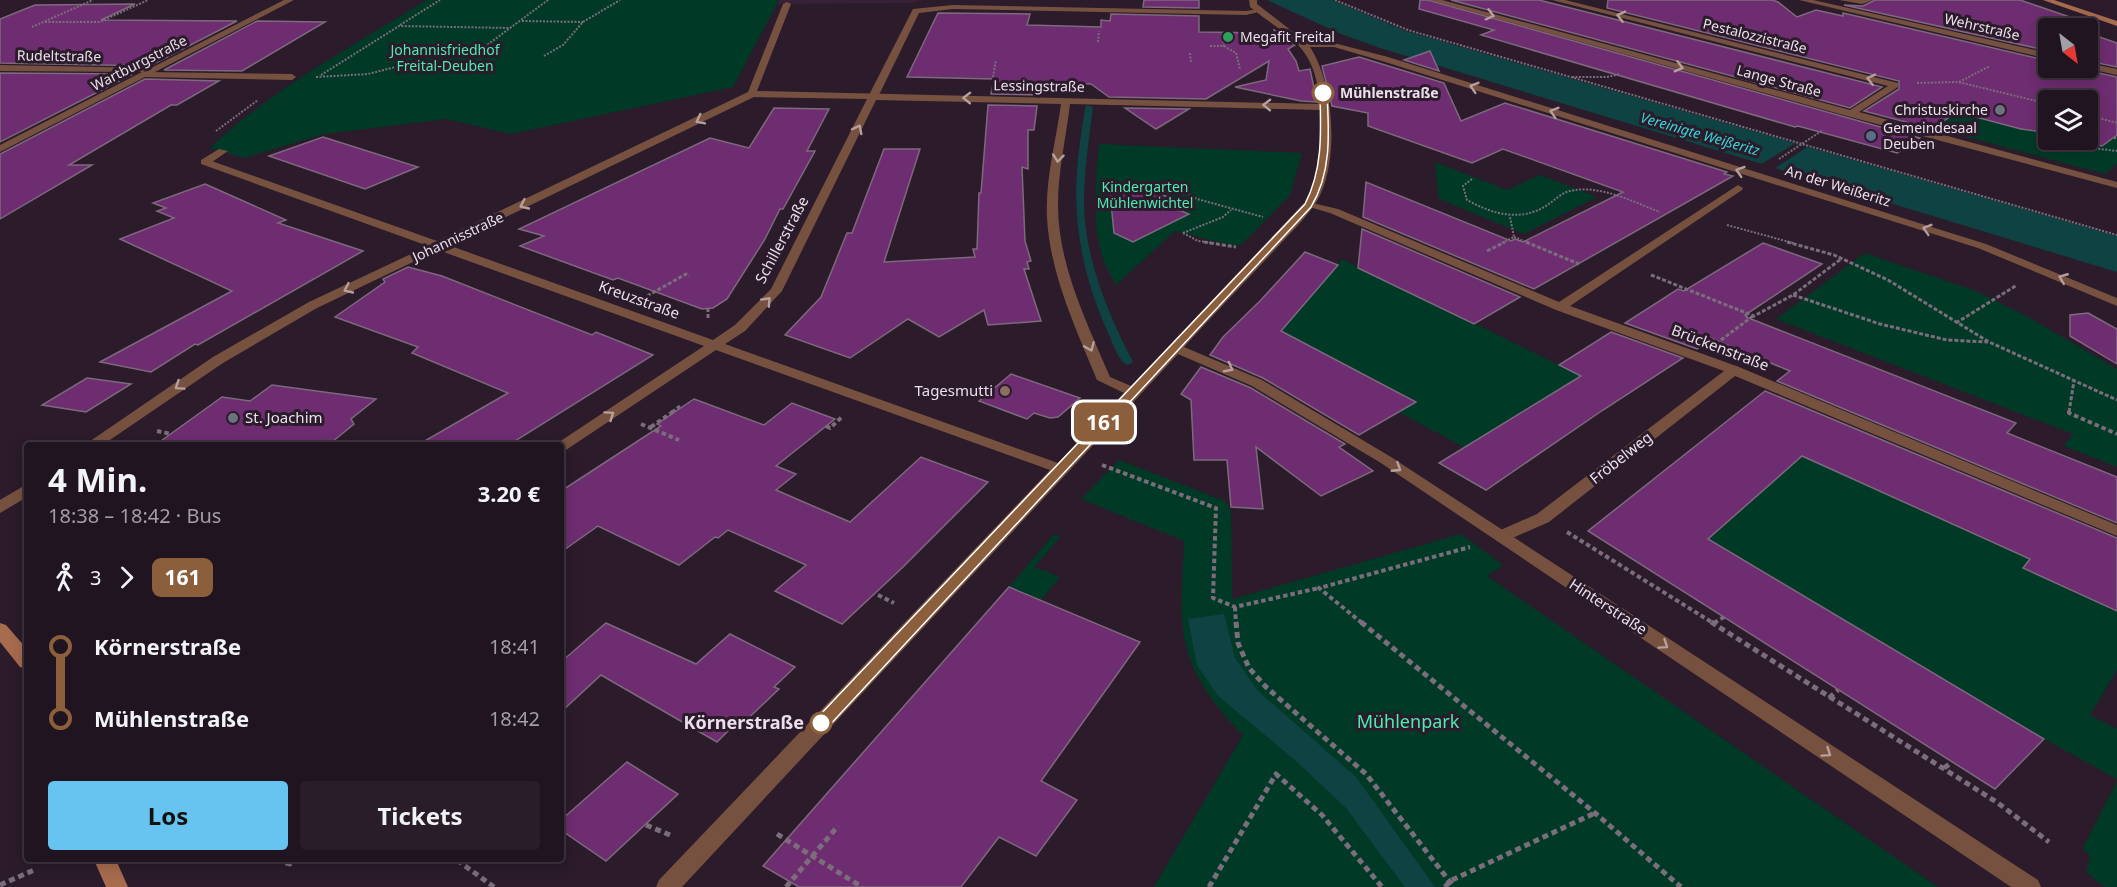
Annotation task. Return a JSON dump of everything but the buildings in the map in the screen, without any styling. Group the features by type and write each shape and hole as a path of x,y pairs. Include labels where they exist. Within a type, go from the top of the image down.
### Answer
{"main road":[{"path":"2048,0 2117,24"},
{"path":"0,630 24,658"},
{"path":"106,862 117,887"}],"street":[{"name":"Wartburgstraße","path":"0,149 290,0"},
{"path":"667,887 1308,205 1319,185 1326,130 1325,107 1316,63 1304,44 1259,11 1253,5 1253,0"},
{"name":"Lange Straße","path":"1434,0 2117,185"},
{"name":"Pestalozzistraße","path":"1556,0 1895,85 1850,114"},
{"name":"Wehrstraße","path":"1803,0 2038,53"},
{"path":"1843,0 1853,2 1869,0"},
{"path":"752,94 788,4"},
{"name":"Schillerstraße","path":"564,445 714,346 747,322 776,291 916,11 953,7 1234,13 1259,11"},
{"name":"An der Weißeritz","path":"1304,44 1334,45 1385,59 1982,246 2117,302"},
{"path":"2098,68 2117,72"},
{"name":"Rudeltstraße","path":"0,69 292,77"},
{"name":"Lessingstraße","path":"752,94 1325,107"},
{"name":"Johannisstraße","path":"96,442 218,360 313,305 752,94"},
{"path":"1066,100 1058,157 1053,220 1064,270 1083,331 1104,380 1133,392"},
{"name":"Kreuzstraße","path":"223,152 205,162 1061,469"},
{"path":"1560,307 1738,188"},
{"name":"Brückenstraße","path":"1308,205 1334,211 1560,307 1734,370 2117,531"},
{"name":"Hinterstraße","path":"1175,348 1213,360 1298,405 1502,536 2030,887"},
{"name":"Fröbelweg","path":"1502,536 1543,518 1734,370"},
{"path":"0,508 24,491"}],"path":[{"path":"33,27 93,0"},
{"path":"45,22 100,22 148,0"},
{"path":"319,77 440,0"},
{"path":"479,51 548,0"},
{"path":"544,56 564,46 569,36 584,22 620,0"},
{"path":"1335,0 1408,30 2117,235"},
{"path":"519,21 584,22"},
{"path":"399,26 510,28"},
{"path":"1098,42 1099,29"},
{"path":"1210,46 1224,46 1236,53 1240,69"},
{"path":"1190,53 1191,63"},
{"path":"993,82 996,60"},
{"path":"312,77 368,74 395,69 419,61"},
{"path":"1958,82 1997,62"},
{"path":"1908,84 1958,82 2038,101"},
{"path":"2098,118 2117,123"},
{"path":"1775,161 1802,145"},
{"path":"1472,179 1463,186 1467,201 1481,209 1510,217 1542,208 1568,191 1594,191 1841,259 1888,280 1989,342 2117,400"},
{"path":"1176,188 1197,199 1231,210 1268,218"},
{"path":"1231,210 1223,216 1183,233 1198,241 1239,247"},
{"path":"1510,217 1514,237"},
{"path":"1478,256 1514,237"},
{"path":"1514,237 1580,264"},
{"path":"1700,357 1754,316 1793,295 1841,259"},
{"path":"1624,265 1754,316"},
{"path":"1956,323 2042,269"},
{"path":"639,301 686,274 689,276"},
{"path":"1793,295 1880,324 1947,340 1989,342"},
{"path":"2074,381 2069,413 2117,434"},
{"path":"650,427 680,406"},
{"path":"825,426 830,428 850,412"},
{"path":"636,422 679,440"},
{"path":"1102,465 1216,508 1213,598 1235,607 1319,588 1502,536"},
{"path":"1543,518 1944,768 1998,803 2049,842"},
{"path":"1319,588 1595,813 1681,887"},
{"path":"878,595 894,603"},
{"path":"1235,607 1238,643 1249,668 1266,687 1366,774 1454,887"},
{"path":"1713,624 1724,617"},
{"path":"1829,698 1838,690"},
{"path":"1944,768 1952,762"},
{"path":"1209,887 1276,774 1322,815 1382,887"},
{"path":"1445,887 1450,881 1595,813"},
{"path":"646,825 670,835"},
{"path":"786,887 838,826"},
{"path":"777,834 862,887"},
{"path":"460,862 494,887"},
{"path":"0,885 34,870"}],"shaded area":[{"path":"779,0 922,0 910,3 777,4"}],"green space":[{"name":"Johannisfriedhof Freital-Deuben","path":"427,0 779,0 733,87 511,134 446,119 324,134 244,158 210,148 234,126 287,87"},
{"path":"1899,55 2059,90 2038,90 2038,150 2098,150 2098,99 2114,102 2117,120 2117,164 2105,174 1885,115 1918,94"},
{"name":"Kindergarten Mühlenwichtel","path":"1099,144 1302,153 1290,195 1242,244 1234,246 1175,231 1116,285 1103,260 1097,229"},
{"path":"1435,162 1507,190 1540,175 1597,197 1524,234 1439,199"},
{"path":"1865,253 1976,291 2030,318 2117,369 2117,467 2064,446 2073,434 1776,319"},
{"path":"1342,259 1580,376 1465,448 1399,412 1415,401 1281,331"},
{"path":"1802,456 2030,559 2024,567 2117,611 2117,670 2090,715 2117,729 2117,779 2044,739 1742,559 1705,542"},
{"name":"Mühlenpark","path":"1119,460 1225,501 1231,511 1232,599 1461,534 1503,565 1487,576 1938,887 1154,887 1243,735 1213,700 1190,660 1183,629 1184,541 1081,499"},
{"path":"1054,534 1060,536 1034,567 1060,577 1041,600 1009,587"},
{"path":"2117,781 2117,887 2104,887 2086,872 2090,857 2083,848"}],"water":[{"name":"Vereinigte Weißeritz","path":"1267,0 1332,0 1406,31 2117,236 2117,272 1380,48 1341,34"},
{"path":"1224,614 1235,658 1257,690 1356,777 1435,887 1405,887 1346,808 1296,761 1218,696 1197,665 1188,619"}],"pier":[{"path":"1794,144 1807,147 1774,169 1760,165"}],"waterway":[{"path":"1089,107 1082,156 1080,207 1082,230 1099,299 1128,362"}],"bus line":[{"name":"161","path":"821,723 1308,205 1319,185 1326,140 1323,93"}],"place":[{"name":"Megafit Freital","path":"1228,37"},
{"name":"Mühlenstraße","path":"1323,93"},
{"name":"Christuskirche","path":"2000,110"},
{"name":"Gemeindesaal Deuben","path":"1871,136"},
{"name":"Tagesmutti","path":"1005,391"},
{"name":"St. Joachim","path":"233,418"},
{"name":"Körnerstraße","path":"821,723"}]}
